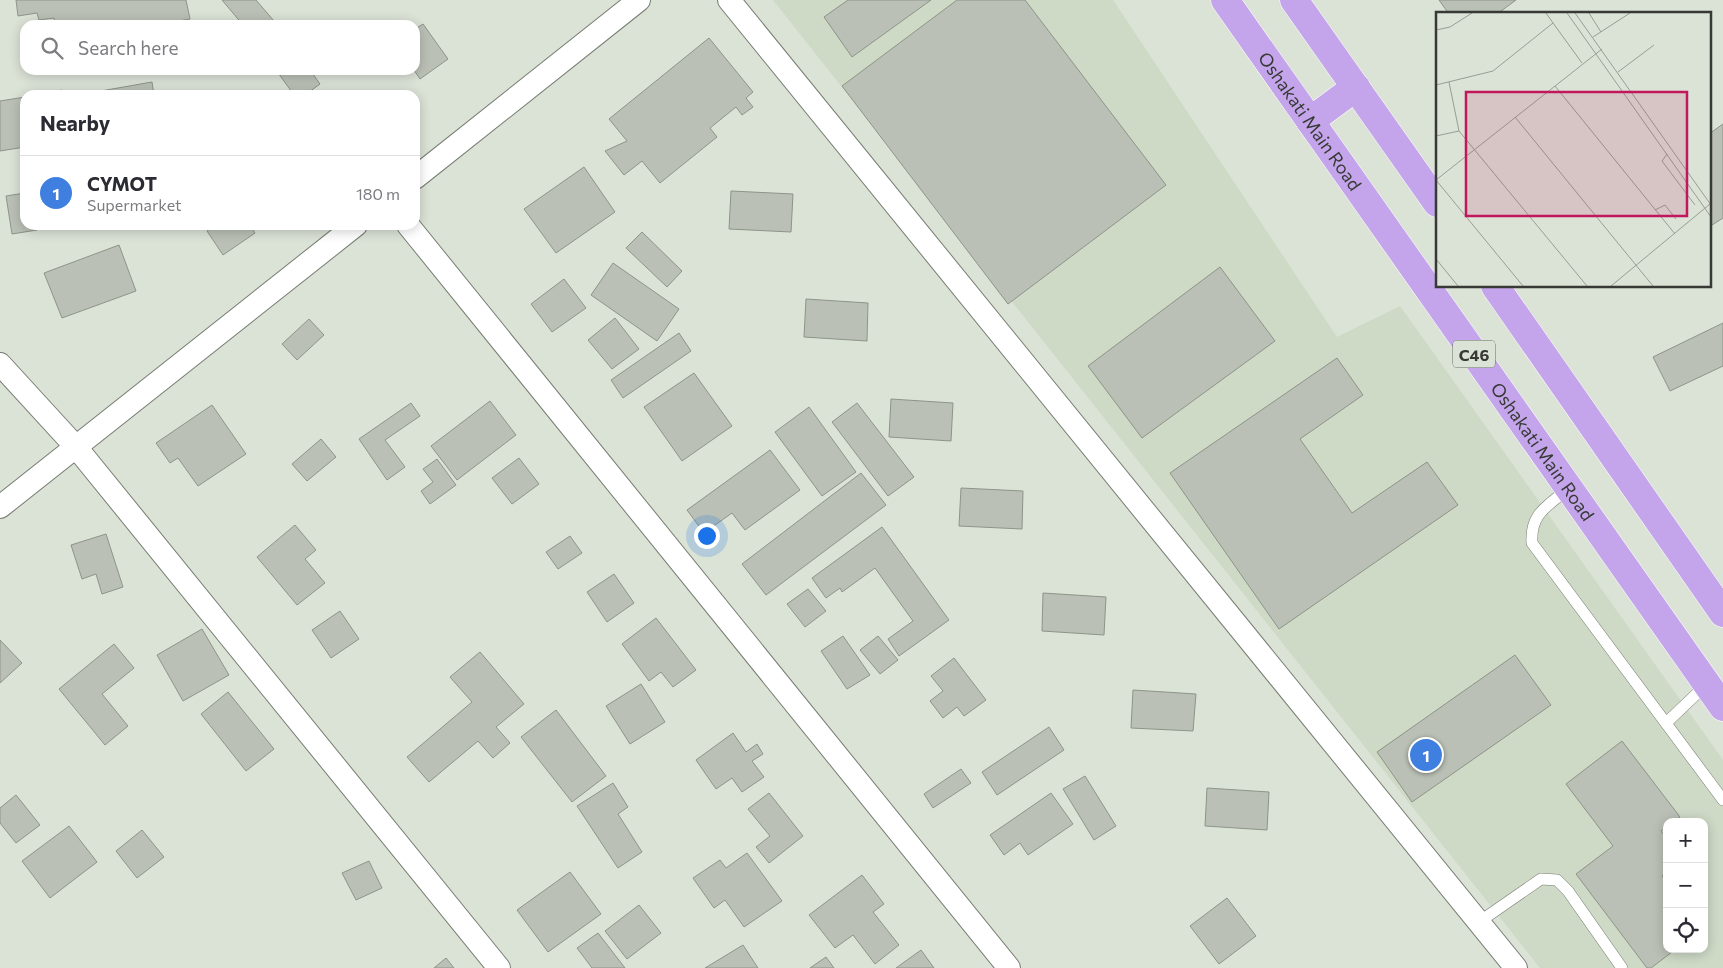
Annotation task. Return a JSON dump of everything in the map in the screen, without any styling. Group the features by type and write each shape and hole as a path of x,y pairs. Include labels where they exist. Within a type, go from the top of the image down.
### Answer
{"main road":[{"name":"Oshakati Main Road","path":"1225,0 1723,707"},
{"path":"1294,0 1436,202"},
{"path":"1310,121 1356,87"},
{"path":"1496,288 1723,613"}],"street":[{"path":"420,174 639,0"},
{"path":"729,0 1516,968"},
{"path":"0,507 350,230"},
{"path":"412,230 1009,968"},
{"path":"0,364 76,447 499,968"}],"lane":[{"path":"1569,488 1535,518 1531,529 1532,543 1723,800"},
{"path":"1666,723 1707,684"},
{"path":"1479,922 1541,879 1557,880 1568,891 1622,968"}],"shaded area":[{"path":"773,0 1113,0 1337,337 1400,306 1723,760 1723,968 1540,968"}],"building":[{"path":"16,0 186,0 190,19 54,20 54,18 39,20 37,13 18,16"},
{"path":"222,0 256,0 273,20 239,20"},
{"path":"848,0 931,0 852,57 824,17"},
{"path":"957,0 1025,0 1166,185 1008,304 842,86"},
{"path":"1439,0 1516,0 1500,12 1448,12"},
{"path":"423,24 448,59 420,79 417,75 420,75 420,26"},
{"path":"709,38 753,92 746,98 753,107 742,115 736,107 710,128 717,137 660,183 642,161 624,175 605,151 627,141 609,119"},
{"path":"280,75 314,75 320,84 312,90 290,90"},
{"path":"152,82 153,90 106,90"},
{"path":"20,98 20,148 0,151 0,101"},
{"path":"1723,124 1723,218 1710,226 1710,133"},
{"path":"584,167 615,212 556,253 524,209"},
{"path":"731,191 793,194 791,232 729,229"},
{"path":"20,194 20,230 37,230 12,234 6,196"},
{"path":"253,230 255,233 223,255 207,231"},
{"path":"642,232 682,271 667,287 626,248"},
{"path":"119,245 136,291 62,318 44,273"},
{"path":"613,263 679,309 657,341 591,295"},
{"path":"1220,267 1275,341 1142,438 1088,366"},
{"path":"564,279 586,308 552,332 531,304"},
{"path":"806,299 868,303 867,341 804,337"},
{"path":"615,318 639,349 612,369 588,340"},
{"path":"309,319 324,335 297,360 282,344"},
{"path":"1723,323 1723,366 1670,391 1653,357"},
{"path":"679,333 691,351 623,398 611,380"},
{"path":"1337,358 1363,395 1300,439 1352,513 1427,462 1458,505 1279,629 1170,473"},
{"path":"694,373 732,426 682,461 644,407"},
{"path":"891,399 953,403 951,441 889,437"},
{"path":"490,401 516,435 457,480 431,446"},
{"path":"411,403 420,416 385,440 405,467 387,480 359,439"},
{"path":"857,403 914,477 888,496 832,422"},
{"path":"212,405 246,454 198,486 178,458 170,463 156,443"},
{"path":"809,407 856,472 822,496 775,432"},
{"path":"321,439 336,457 307,481 292,464"},
{"path":"770,450 800,490 745,530 732,513 704,533 687,510"},
{"path":"519,458 539,484 512,504 492,478"},
{"path":"437,459 456,485 430,504 421,491 433,482 423,469"},
{"path":"861,473 886,505 766,595 742,564"},
{"path":"961,488 1023,491 1022,529 959,526"},
{"path":"295,525 316,550 305,559 325,583 297,605 257,557"},
{"path":"882,527 949,620 899,656 888,639 913,621 875,568 842,592 840,588 826,598 812,578"},
{"path":"106,534 123,587 102,594 96,574 82,579 71,545"},
{"path":"570,536 582,553 558,569 546,552"},
{"path":"614,574 634,603 607,622 587,592"},
{"path":"808,589 826,611 805,627 787,604"},
{"path":"1043,593 1106,597 1104,635 1042,631"},
{"path":"340,611 359,639 331,658 312,630"},
{"path":"656,618 696,670 673,687 661,672 649,681 622,644"},
{"path":"202,629 229,675 183,701 157,655"},
{"path":"843,636 870,675 847,689 821,651"},
{"path":"878,636 898,660 880,674 860,650"},
{"path":"0,640 22,663 0,683"},
{"path":"114,644 134,668 102,694 128,726 105,745 59,689"},
{"path":"480,652 524,704 496,727 510,743 493,758 478,741 429,782 407,757 472,702 450,677"},
{"path":"1515,655 1551,705 1412,802 1377,752"},
{"path":"954,658 986,700 964,716 957,707 943,718 930,701 943,691 931,676"},
{"path":"641,684 665,722 630,744 606,706"},
{"path":"1133,690 1196,694 1193,731 1131,728"},
{"path":"228,692 274,749 246,771 201,714"},
{"path":"556,710 606,776 572,802 521,737"},
{"path":"1049,727 1064,750 997,795 982,772"},
{"path":"733,733 746,752 757,744 763,754 752,761 764,777 742,792 732,778 716,789 696,760"},
{"path":"1622,741 1680,817 1663,818 1663,830 1661,831 1663,834 1663,953 1671,953 1651,968 1647,968 1576,874 1613,846 1566,784"},
{"path":"961,769 971,783 933,808 924,794"},
{"path":"1085,776 1116,826 1094,840 1063,789"},
{"path":"613,783 628,807 618,814 642,852 618,868 577,806"},
{"path":"1207,788 1269,792 1267,830 1205,826"},
{"path":"769,793 803,836 769,863 756,847 770,836 748,809"},
{"path":"1051,793 1073,824 1028,855 1020,843 1004,855 990,835"},
{"path":"16,795 40,825 16,843 0,823 0,808"},
{"path":"69,826 97,862 50,898 22,861"},
{"path":"142,830 164,857 137,878 116,851"},
{"path":"747,853 782,901 744,927 725,900 714,908 693,878 720,860 726,868"},
{"path":"369,861 382,888 356,900 342,873"},
{"path":"570,872 601,914 548,952 517,910"},
{"path":"862,875 884,904 873,912 899,945 875,964 853,935 835,948 809,915"},
{"path":"1227,898 1256,936 1219,964 1190,926"},
{"path":"639,905 661,933 627,959 605,931"},
{"path":"598,933 625,968 592,968 577,948"},
{"path":"743,945 758,968 705,968"},
{"path":"921,950 934,968 896,968"},
{"path":"826,957 834,968 810,968"},
{"path":"446,958 454,968 434,968"}],"place":[{"name":"CYMOT","path":"1426,755"}]}
